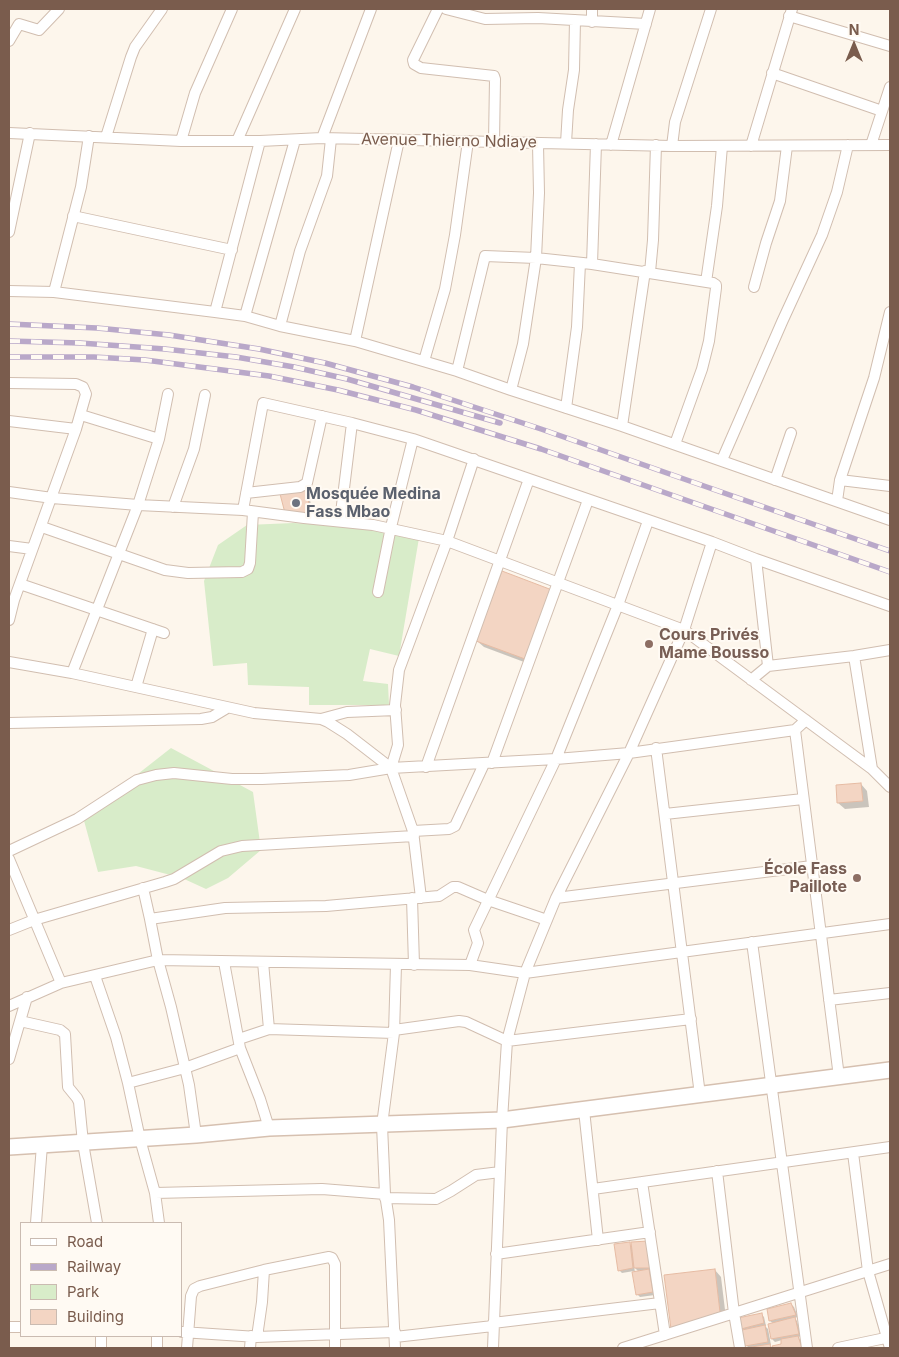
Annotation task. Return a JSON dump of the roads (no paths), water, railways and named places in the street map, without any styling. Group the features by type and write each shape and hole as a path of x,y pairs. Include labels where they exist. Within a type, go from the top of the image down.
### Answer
{"street":[{"path":"9,41 19,24 39,30 59,9"},
{"path":"106,137 130,57 162,9"},
{"path":"181,141 195,92 232,9"},
{"path":"237,141 295,9"},
{"path":"280,326 300,251 327,176 326,138 370,9"},
{"path":"438,9 413,60 414,64 417,68 494,76 494,142"},
{"path":"446,9 485,19 538,18 646,24"},
{"path":"592,9 592,22"},
{"path":"611,145 627,83 650,9"},
{"path":"672,146 682,97 712,9"},
{"path":"751,146 791,13 890,46"},
{"path":"566,143 568,110 574,70 576,20"},
{"path":"772,73 882,111"},
{"path":"871,145 890,87"},
{"name":"Avenue Thierno Ndiaye","path":"9,133 181,141 260,141 326,138 672,146 890,145"},
{"path":"9,232 30,133"},
{"path":"54,292 83,174 88,136"},
{"path":"245,316 295,140"},
{"path":"355,341 399,140"},
{"path":"214,312 260,141"},
{"path":"424,361 445,289 455,235 468,141"},
{"path":"511,390 523,344 536,258 539,193 538,144"},
{"path":"592,264 596,144"},
{"path":"622,426 653,240 656,145"},
{"path":"722,460 785,314 822,235 837,192 848,145"},
{"path":"706,282 718,206 722,146"},
{"path":"754,287 780,201 787,146"},
{"path":"73,216 232,250"},
{"path":"457,371 485,256 536,258 592,264 713,283 716,285 709,341 702,369 675,444"},
{"path":"566,408 577,327 580,263"},
{"path":"9,291 54,292 245,316 280,326 355,341 457,371 622,426 890,520"},
{"path":"837,501 840,480 874,378 890,312"},
{"path":"9,383 76,384 83,387 86,394 81,414 42,527 20,584 11,599 9,620"},
{"path":"72,673 138,505 159,439 168,394"},
{"path":"173,507 194,449 205,395"},
{"path":"42,527 165,570 188,573 242,572 248,569 250,564 246,493 263,403 413,439 712,542 756,560 890,606"},
{"path":"81,414 159,439"},
{"path":"246,493 300,487 307,484 322,416"},
{"path":"9,421 76,429"},
{"path":"340,521 352,423"},
{"path":"775,480 791,433"},
{"path":"378,592 390,527 413,439"},
{"path":"391,768 398,745 396,710 398,670 447,541 474,459"},
{"path":"426,767 529,480"},
{"path":"840,480 890,486"},
{"path":"9,492 52,498 248,511 340,521 390,527 447,541 684,630 872,769 890,787"},
{"path":"9,930 34,920 174,879 221,851 242,846 414,833 450,829 455,826 488,764 588,500"},
{"path":"470,965 478,943 474,930 556,759 618,605 648,521"},
{"path":"493,1348 507,1041 526,973 556,898 629,753 684,630 712,542"},
{"path":"9,546 32,549"},
{"path":"756,560 768,666"},
{"path":"20,584 164,633"},
{"path":"136,687 153,629"},
{"path":"751,680 768,666 890,650"},
{"path":"854,656 872,769"},
{"path":"9,662 72,673 254,713 321,719 347,712 396,710"},
{"path":"9,723 201,719 216,715 227,708"},
{"path":"321,719 347,734 391,768 414,833 416,898 414,965"},
{"path":"9,851 77,819 137,780 156,775 174,773 232,779 349,776 391,768 488,764 629,753 795,730 806,720"},
{"path":"795,730 839,1077"},
{"path":"656,748 700,1095"},
{"path":"665,814 804,799"},
{"path":"9,859 61,984"},
{"path":"556,898 812,866"},
{"path":"150,919 225,908 326,906 439,896 453,887 458,887 488,900 547,920"},
{"path":"143,888 158,960 190,1086 196,1135"},
{"path":"9,1006 61,984 158,960 470,965 526,973 890,924"},
{"path":"752,942 807,1348"},
{"path":"224,962 239,1044 269,1128"},
{"path":"263,962 269,1029"},
{"path":"395,1348 382,1125 394,1032 396,965"},
{"path":"95,976 116,1037 128,1083 140,1139 155,1193 159,1222"},
{"path":"829,1000 890,993"},
{"path":"9,1059 27,997"},
{"path":"128,1083 185,1068 269,1029 394,1032 459,1021 466,1022 507,1041 691,1019"},
{"path":"20,1020 60,1030 65,1034 66,1078 68,1087 79,1102 83,1143 98,1222"},
{"path":"9,1147 196,1135 269,1128 502,1120 890,1070"},
{"path":"584,1110 598,1240"},
{"path":"36,1222 42,1145"},
{"path":"593,1189 890,1147"},
{"path":"838,1348 889,1341 868,1271 852,1152"},
{"path":"716,1171 740,1348"},
{"path":"155,1193 322,1189 436,1199 451,1192 476,1175 500,1172"},
{"path":"642,1182 665,1335"},
{"path":"496,1254 650,1232"},
{"path":"187,1348 185,1333 191,1296 194,1289 264,1270 329,1257 332,1258 335,1264 335,1348"},
{"path":"624,1348 890,1264"},
{"path":"250,1348 262,1302 264,1270"},
{"path":"185,1333 254,1336 334,1333 395,1335 660,1303"}],"railway":[{"path":"9,324 97,328 169,335 259,349 325,363 413,387 541,429 890,551"},
{"path":"9,341 80,343 165,349 236,357 347,379 500,423"},
{"path":"9,357 94,357 145,360 269,376 338,390 416,410 541,449 890,572"}],"place":[{"name":"Mosquée Medina Fass Mbao","path":"296,503"},
{"name":"Cours Privés Mame Bousso","path":"649,644"},
{"name":"École Fass Paillote","path":"857,878"}]}
